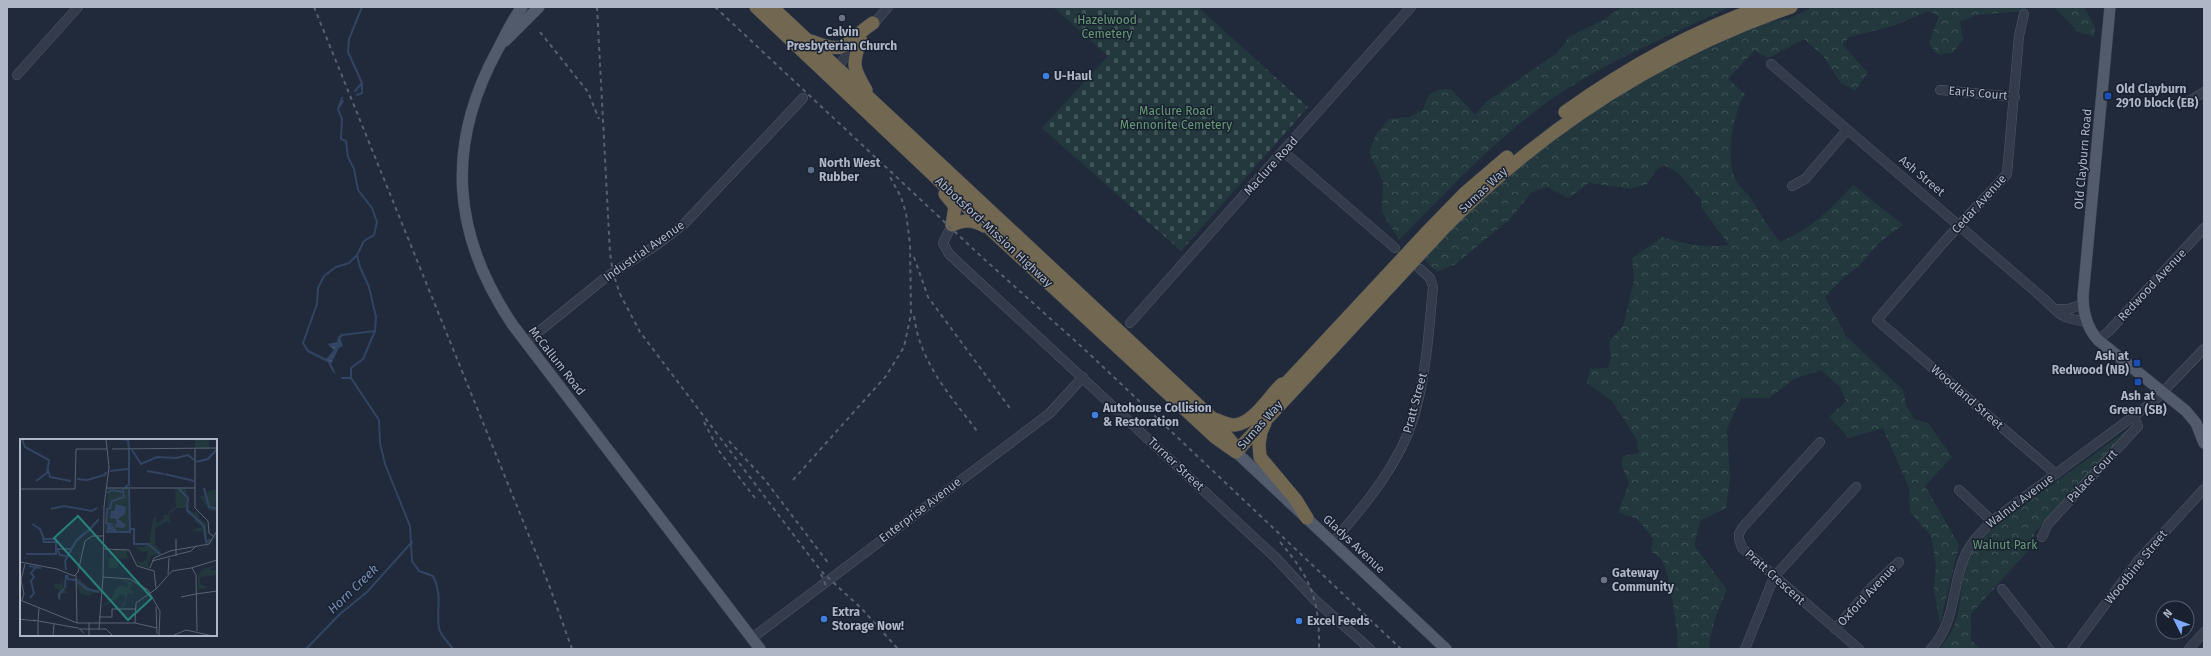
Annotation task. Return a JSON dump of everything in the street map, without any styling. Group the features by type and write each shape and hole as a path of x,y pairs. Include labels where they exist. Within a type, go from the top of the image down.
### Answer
{"highway":[{"name":"Abbotsford-Mission Highway","path":"756,7 819,66 868,105 1212,418 1236,450"},
{"name":"Abbotsford-Mission Highway","path":"772,7 836,68 868,105 1002,240 1216,438 1236,450"},
{"name":"Sumas Way","path":"1295,379 1471,201 1510,165 1560,126 1631,80 1668,60 1734,28 1791,7"},
{"name":"Sumas Way","path":"1236,450 1295,379 1446,212 1521,145 1571,108 1628,71 1689,38 1759,8"},
{"path":"804,38 829,47 843,47 851,43 873,23"},
{"path":"861,41 855,54 854,67 868,105 869,120 952,201 955,206 952,225 966,220 975,221 1002,240"},
{"path":"819,66 826,69 836,68"},
{"path":"1212,418 1229,424 1241,423 1250,417 1281,385 1295,379"},
{"path":"1295,379 1264,425 1261,432 1259,450 1263,462 1296,500 1307,518"}],"main road":[{"name":"McCallum Road","path":"522,7 513,19 484,74 467,127 462,175 464,208 469,236 488,285 526,342 760,649"},
{"name":"McCallum Road","path":"499,47 539,7"},
{"name":"Old Clayburn Road","path":"2085,313 2110,7"},
{"path":"2085,313 2098,340 2186,411 2196,423 2204,443"},
{"name":"Gladys Avenue","path":"1236,450 1446,649"}],"street":[{"path":"17,75 78,7"},
{"path":"836,68 861,41 873,23 888,7"},
{"name":"Maclure Road","path":"1130,323 1284,152 1411,7"},
{"name":"Cedar Avenue","path":"1877,320 2007,174 2015,97 2019,36 2024,14"},
{"name":"Ash Street","path":"1771,64 1960,226 2055,309 2061,316 2069,320 2085,313"},
{"name":"Earls Court","path":"1940,90 2015,97"},
{"path":"2189,101 2204,92"},
{"name":"Industrial Avenue","path":"526,342 606,278 680,228 803,98"},
{"path":"1792,186 1805,178 1847,130"},
{"path":"1284,152 1395,248"},
{"name":"Turner Street","path":"952,225 943,243 950,254 1276,557 1315,600 1370,649"},
{"name":"Redwood Avenue","path":"2098,340 2109,331 2204,228"},
{"name":"Pratt Street","path":"1333,542 1378,487 1402,446 1413,418 1424,373 1433,287 1430,278 1420,269"},
{"path":"2055,309 2069,309 2085,313"},
{"name":"Woodland Street","path":"1877,320 2056,474"},
{"name":"Walnut Avenue","path":"1931,649 1942,637 1948,624 1964,558 1977,537 1992,521 2134,416 2163,392 2204,349"},
{"name":"Enterprise Avenue","path":"752,638 1050,413 1083,377"},
{"name":"Palace Court","path":"2042,537 2048,524 2138,426 2134,416"},
{"name":"Pratt Crescent","path":"1820,442 1749,520 1739,534 1742,548 1859,649"},
{"path":"1745,649 1774,577 1856,487"},
{"name":"Woodbine Street","path":"2072,649 2137,562 2204,489"},
{"path":"1959,490 1992,521"},
{"name":"Oxford Avenue","path":"1835,629 1871,588 1899,562"},
{"path":"2002,589 2049,649"},
{"path":"2188,649 2204,632"}],"green space":[{"name":"Maclure Road Mennonite Cemetery","path":"1053,7 1198,7 1308,107 1181,251 1042,128 1108,56"},
{"path":"1621,7 1730,7 1605,67 1565,90 1542,106 1520,123 1478,161 1399,240 1382,212 1383,182 1369,152 1376,135 1389,119 1409,117 1423,110 1429,95 1435,91 1445,89 1451,89 1475,115 1486,102 1557,53 1569,37 1605,19"},
{"path":"1812,7 2028,7 2023,11 1977,15 1960,22 1963,39 1953,53 1937,54 1929,43 1939,16 1928,11 1893,26 1849,37 1843,45 1868,73 1855,91 1841,83 1823,56 1804,39 1769,58 1754,51 1728,79 1745,94 1737,112 1732,136 1731,161 1733,171 1737,183 1749,196 1780,242 1820,218 1853,185 1903,225 1881,241 1860,265 1843,278 1825,297 1846,336 1903,390 1906,405 1914,419 1928,423 1952,457 1925,486 1959,545 1940,624 1934,588 1936,566 1931,536 1910,512 1909,488 1883,428 1849,438 1829,417 1846,401 1840,387 1821,370 1794,379 1769,398 1741,398 1727,429 1730,479 1726,508 1700,521 1694,545 1727,590 1715,618 1709,649 1678,649 1677,630 1670,589 1661,559 1651,551 1653,538 1637,519 1618,512 1629,483 1621,464 1623,456 1639,453 1637,440 1612,401 1587,383 1590,369 1608,368 1611,357 1609,342 1623,326 1634,280 1632,258 1662,237 1695,245 1729,245 1702,208 1701,199 1678,173 1664,165 1656,170 1647,184 1631,189 1589,183 1569,198 1547,187 1532,192 1510,219 1456,264 1437,272 1429,265 1424,257 1475,205 1547,143 1634,84 1737,35 1770,22 1793,17"},
{"path":"2054,7 2084,7 2095,27 2094,37 2077,31"},
{"name":"Walnut Park","path":"2134,425 2034,533 2035,543 1971,614 1971,640 1980,649 1939,649 1948,638 1957,617 1964,574 1968,562 1974,550 1990,530"}],"water":[{"path":"342,333 340,338 343,346 339,348 331,364 336,374 333,372 326,359 334,350 328,344 337,342 338,337"}],"waterway":[{"path":"355,91 362,83 348,52 349,39 362,7"},
{"path":"357,95 362,93 362,83"},
{"path":"342,98 338,109 342,119 341,139 346,141 348,157 354,169 358,190 372,208 377,222 374,235 364,241 357,255 360,267 369,287 376,317 375,331 363,359 351,368 351,378 379,420 380,443 385,464 410,526 412,561 419,571 433,576 439,596 439,628 453,649"},
{"path":"340,106 343,101"},
{"path":"328,361 308,351 303,343 317,304 318,288 324,276 336,267 349,263 357,255"},
{"path":"339,338 342,335 375,331"},
{"path":"342,378 351,378"},
{"name":"Horn Creek","path":"306,649 340,614 367,592 412,542"}],"railway":[{"path":"314,7 549,585 572,649"},
{"path":"597,7 610,253 613,273 620,294 640,332 821,571 862,609 898,649"},
{"path":"715,7 984,259 1082,347 1401,649"},
{"path":"540,32 588,92 599,119"},
{"path":"793,480 886,376 904,347 911,314 910,244 906,213 901,197 889,175"},
{"path":"914,257 928,297 1012,411"},
{"path":"914,316 917,333 929,364 977,431"},
{"path":"704,422 719,451 755,498"},
{"path":"729,441 765,480 829,564"},
{"path":"1280,542 1299,567 1312,591 1318,617 1319,649"},
{"path":"821,574 827,588"}],"place":[{"name":"Calvin Presbyterian Church","path":"842,18"},
{"name":"U-Haul","path":"1046,76"},
{"name":"Old Clayburn 2910 block (EB)","path":"2108,96"},
{"name":"North West Rubber","path":"811,170"},
{"name":"Ash at Redwood (NB)","path":"2137,363"},
{"name":"Ash at Green (SB)","path":"2138,382"},
{"name":"Autohouse Collision & Restoration","path":"1095,415"},
{"name":"Gateway Community","path":"1604,580"},
{"name":"Extra Storage Now!","path":"824,619"},
{"name":"Excel Feeds","path":"1299,621"}],"park label":[{"name":"Hazelwood Cemetery","path":"1107,27"}]}
